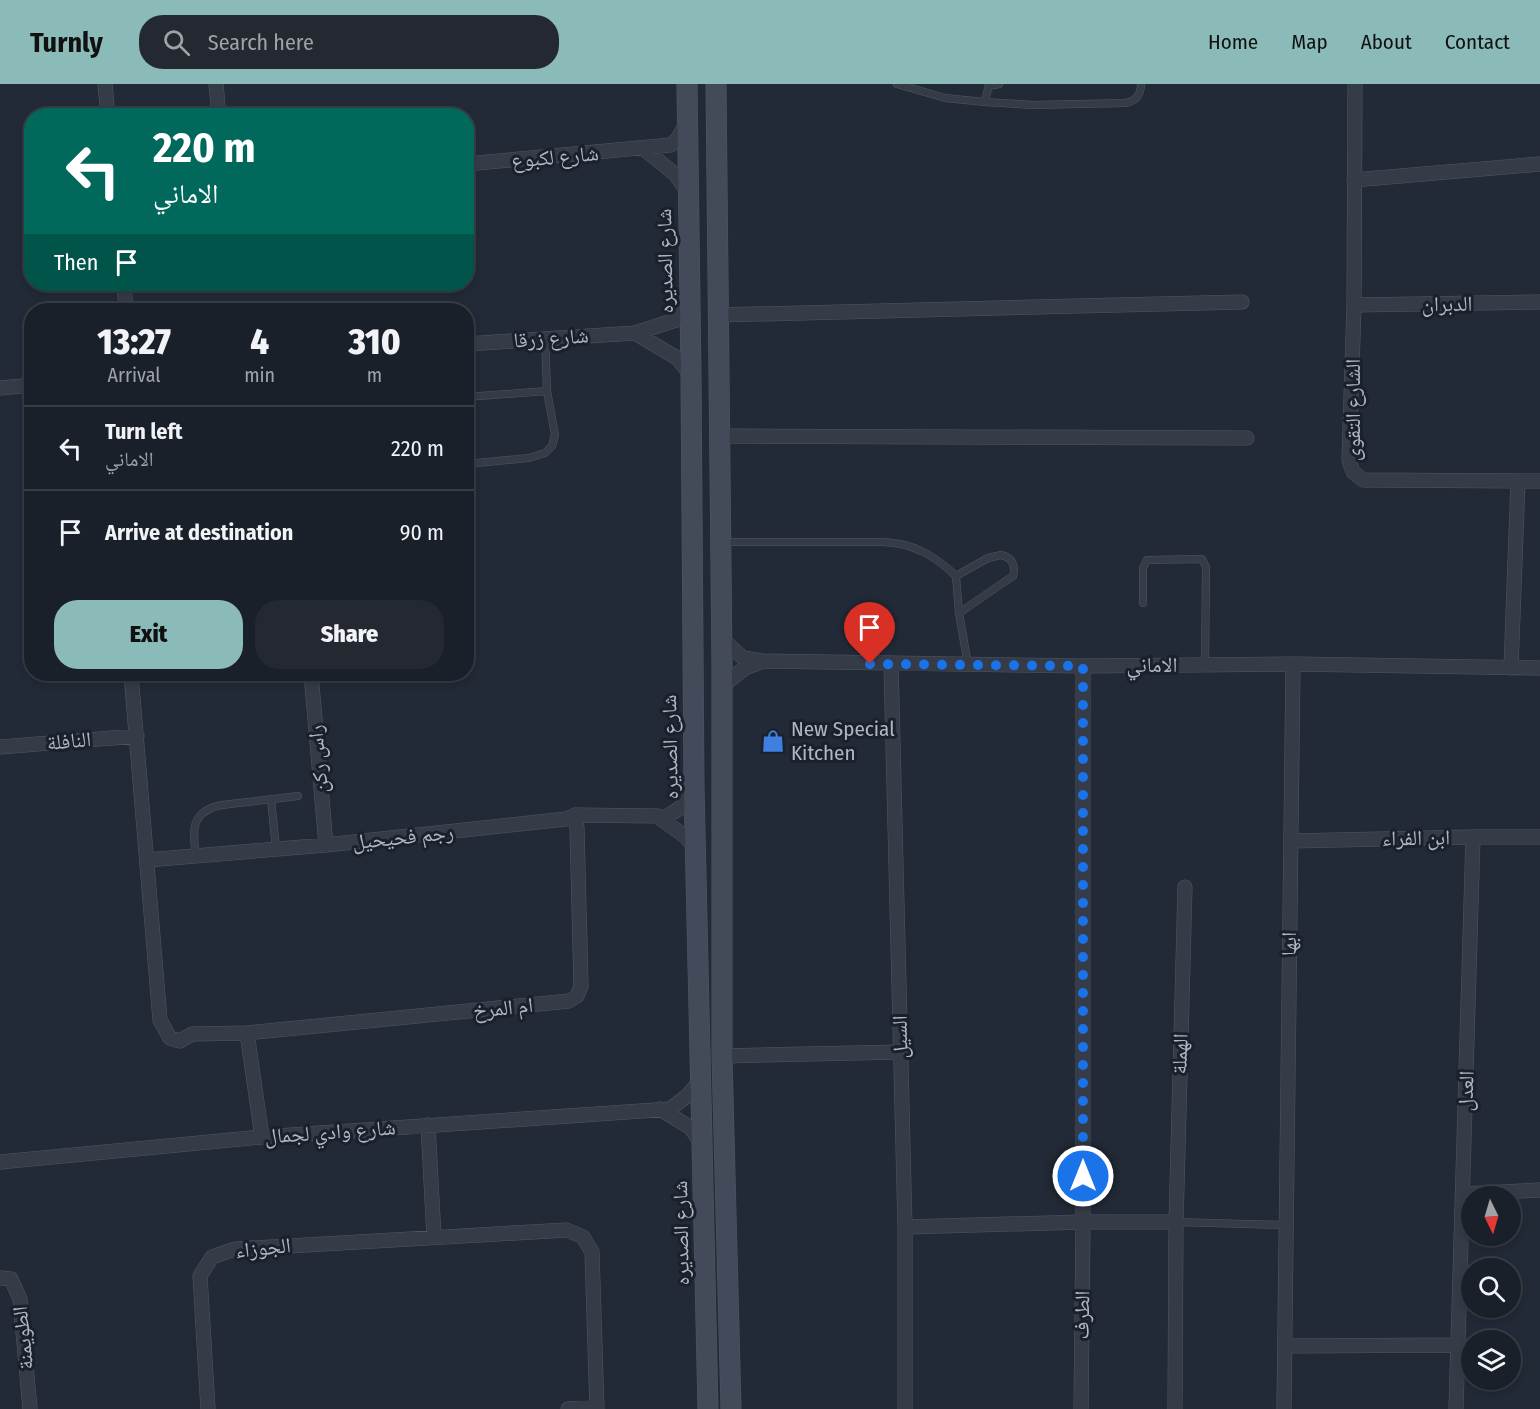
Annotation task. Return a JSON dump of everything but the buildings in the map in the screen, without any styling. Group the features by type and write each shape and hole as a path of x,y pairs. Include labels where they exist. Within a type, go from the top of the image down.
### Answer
{"main road":[{"name":"شارع الصديره","path":"687,84 694,787 708,1409"},
{"path":"716,84 722,686 722,1056 731,1409"}],"street":[{"path":"105,84 107,108"},
{"path":"216,84 218,108"},
{"name":"الشارع التقوى","path":"1355,84 1354,306 1349,460 1353,472 1363,480 1540,481"},
{"name":"شارع لكبوع","path":"474,163 671,145 678,138 687,120"},
{"path":"644,149 676,175 688,194"},
{"path":"1354,180 1540,164"},
{"name":"شارع زرقا","path":"474,343 635,333 676,320 689,301"},
{"path":"718,315 1242,302"},
{"name":"الدبران","path":"1354,306 1540,302"},
{"path":"635,333 677,358 691,375"},
{"path":"0,388 24,386"},
{"path":"719,436 1247,438"},
{"path":"1511,668 1518,481"},
{"name":"الاماني","path":"721,638 743,658 763,662 1083,666 1293,664 1540,668"},
{"name":"الاماني","path":"722,686 745,668 763,662"},
{"name":"السيل","path":"891,664 905,1227 905,1409"},
{"name":"ابها","path":"1284,1409 1293,664"},
{"name":"الطرف","path":"1081,1409 1083,666"},
{"name":"ام المرخ","path":"132,681 160,1020 170,1038 180,1041 192,1034 247,1033 568,1001 577,996 581,986 575,815"},
{"name":"راس ركن","path":"312,681 326,845"},
{"name":"النافلة","path":"0,747 137,736"},
{"name":"رجم فحيحيل","path":"147,860 326,845 566,819 575,815 657,816 665,819 686,802 694,787"},
{"path":"657,816 686,837 697,852"},
{"name":"العدل","path":"1462,1186 1473,837"},
{"name":"ابن الفراء","path":"1291,841 1540,837"},
{"name":"الهملة","path":"1175,1409 1176,1222 1185,887"},
{"path":"247,1033 261,1137"},
{"path":"722,1056 900,1052"},
{"name":"شارع وادي لجمال","path":"0,1162 261,1137 670,1109 701,1080"},
{"path":"660,1109 691,1128 703,1146"},
{"path":"428,1125 434,1237"},
{"path":"1521,1191 1540,1190"},
{"path":"905,1227 1176,1222"},
{"name":"الجوزاء","path":"208,1409 200,1276 212,1257 235,1249 567,1230 584,1237 592,1252 597,1408"},
{"name":"العدل","path":"1456,1409 1461,1244"},
{"name":"الطويمنة","path":"0,1278 11,1279 20,1299 30,1409"},
{"path":"1286,1346 1459,1345"},
{"path":"568,1409 597,1408"}],"lane":[{"path":"897,84 945,98 1033,105 1126,103 1138,96 1141,84"},
{"path":"985,102 989,85 999,84"},
{"path":"474,464 519,460 545,453 552,446 555,435 547,391 545,339"},
{"path":"474,396 547,391"},
{"path":"720,542 900,542 916,547 945,565 956,576 959,613 968,665"},
{"path":"956,576 988,558 1001,555 1006,555 1015,566 1013,576 1005,583 959,613"},
{"path":"1143,603 1143,568 1147,560 1202,559 1206,567 1205,665"},
{"path":"196,856 193,829 203,812 222,805 298,796"},
{"path":"271,799 276,849"},
{"path":"1176,1222 1285,1225"}],"place":[{"name":"New Special Kitchen","path":"773,741"}],"route":[{"path":"870,664 1083,666 1083,1176"}]}
